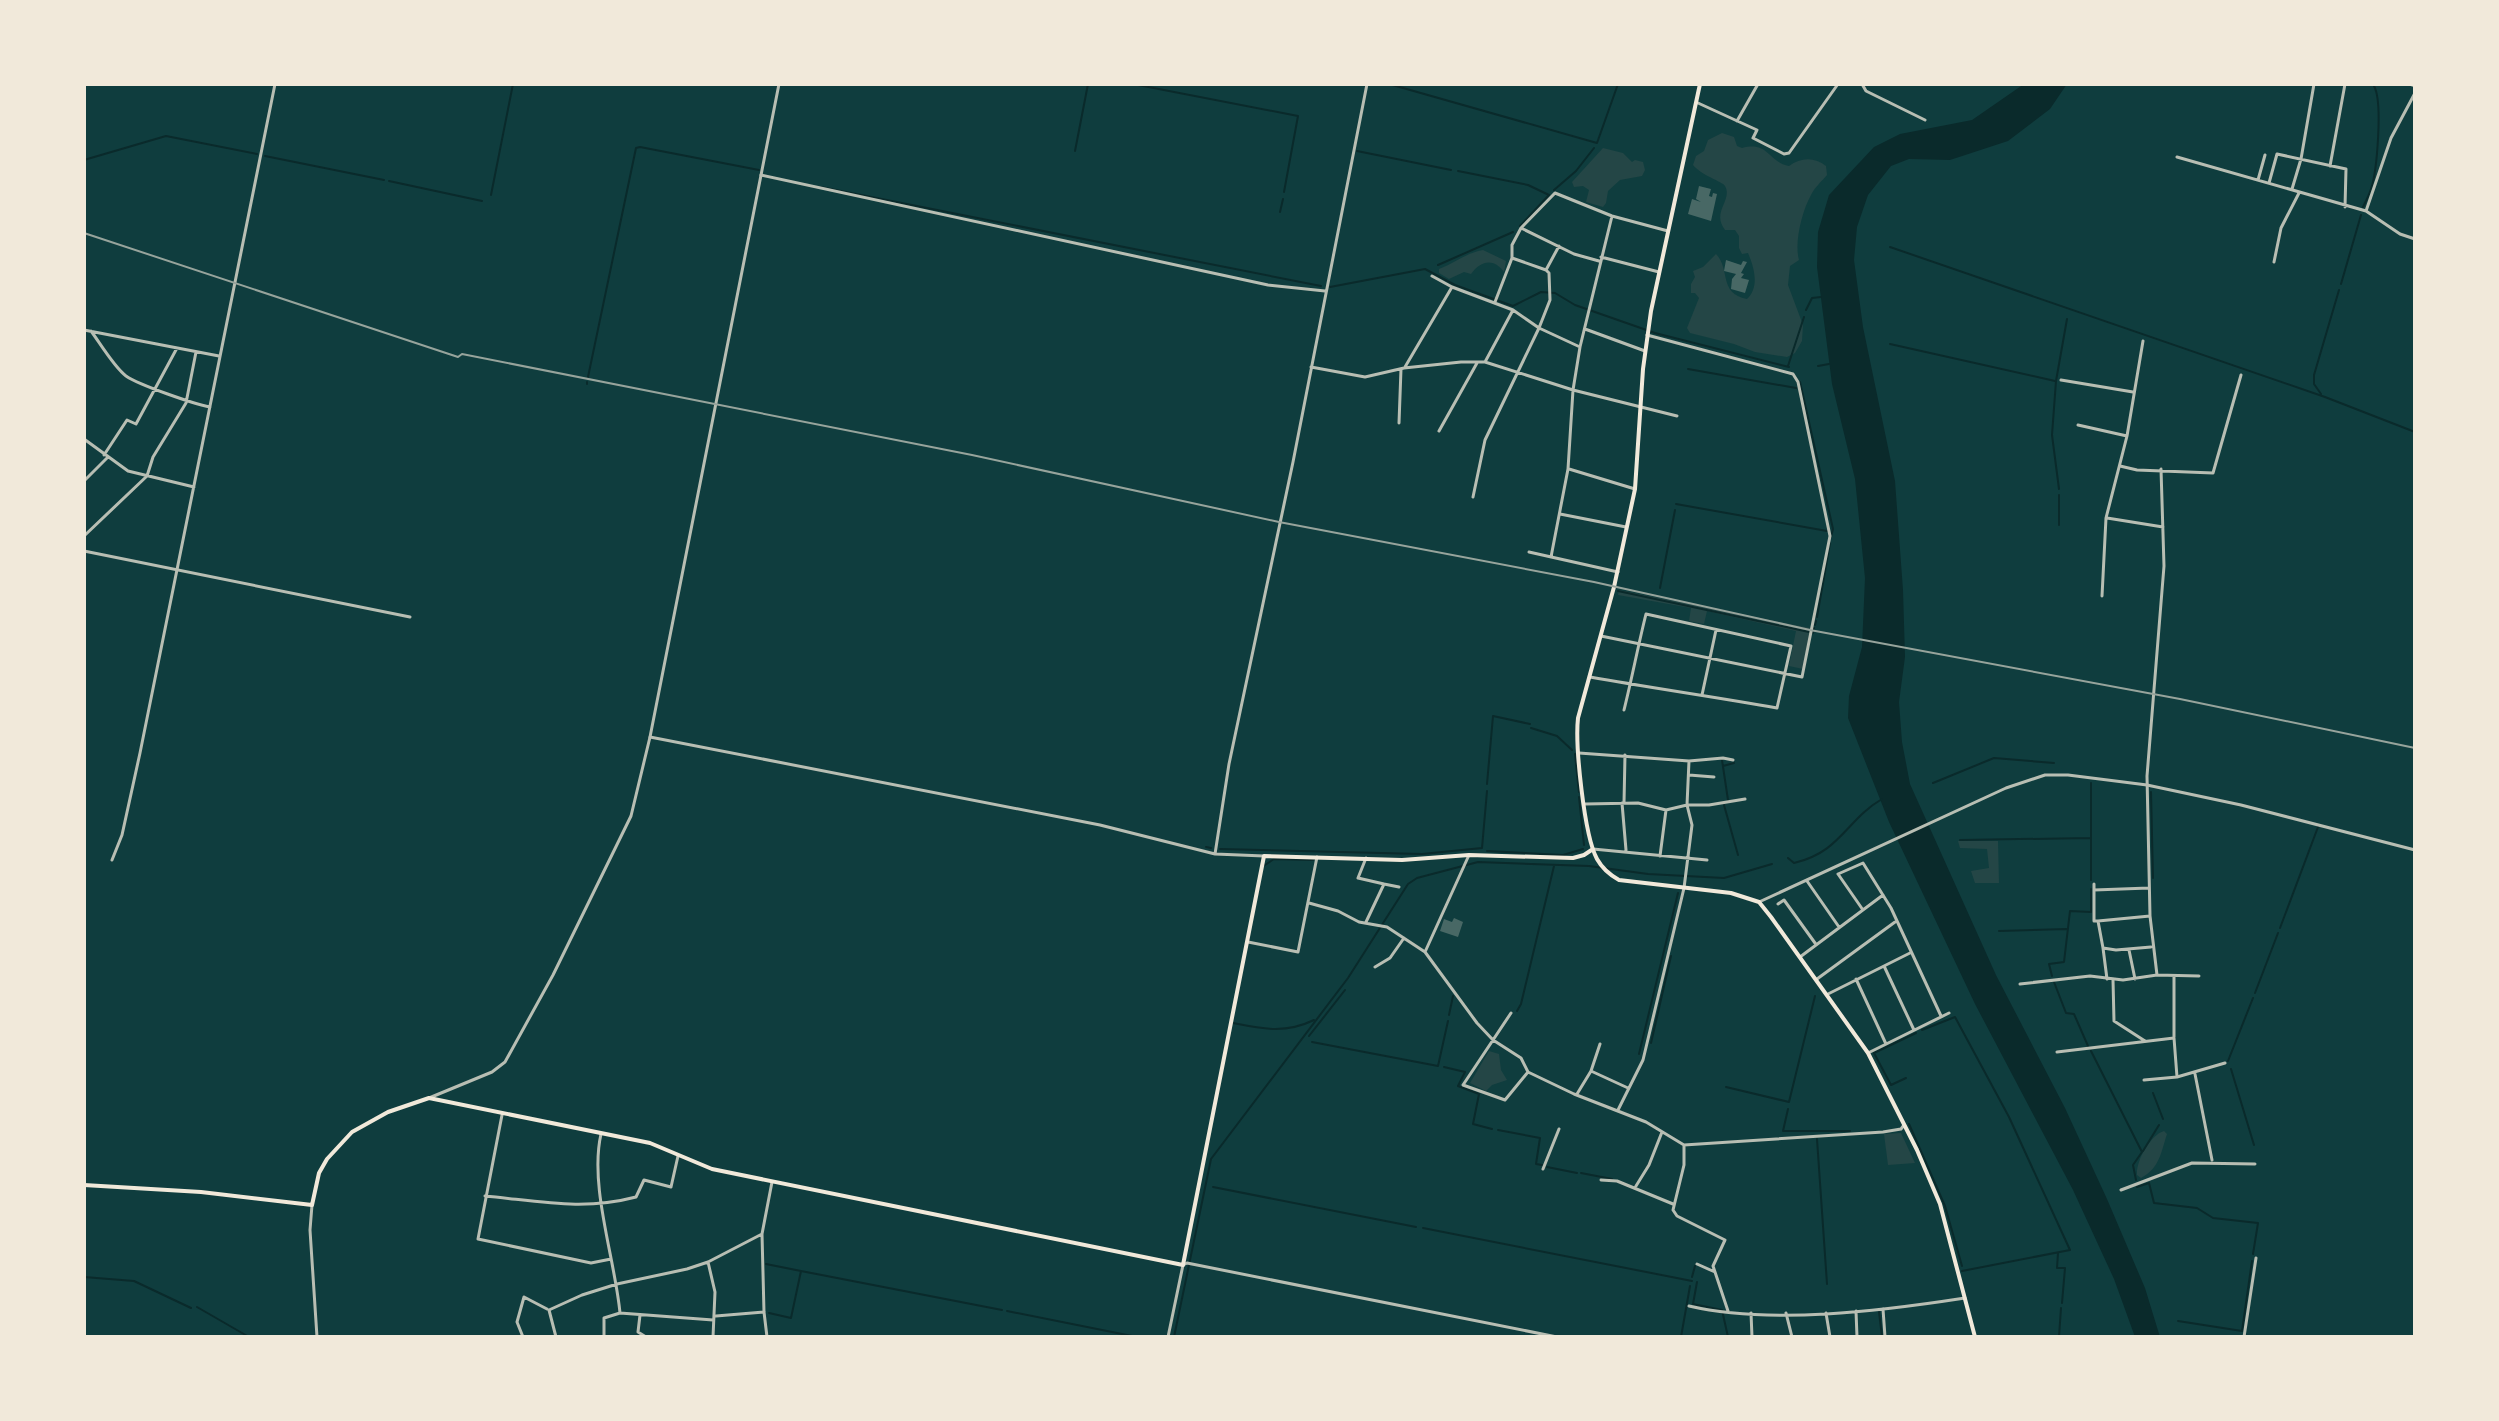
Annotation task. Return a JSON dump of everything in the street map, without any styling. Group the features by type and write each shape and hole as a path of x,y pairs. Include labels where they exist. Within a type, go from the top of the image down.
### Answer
{"main road":[{"path":"1700,84 1648,332 1635,489 1618,572 1578,718 1589,840 1606,871 1619,880 1731,893 1759,902 1868,1053 1904,1124 1940,1204 1975,1337"},
{"path":"84,1185 201,1192 312,1205 319,1173 327,1159 352,1132 388,1112 429,1098 650,1143 712,1169 1185,1264 1264,856 1573,858 1593,849"}],"street":[{"path":"112,860 122,835 275,84"},
{"path":"429,1098 492,1072 505,1062 520,1038 631,816 650,737 779,84"},
{"path":"1215,854 1229,764 1367,84"},
{"path":"1737,121 1758,84"},
{"path":"1696,103 1757,130 1753,138 1784,154 1789,153 1838,84"},
{"path":"1862,84 1866,91 1925,120"},
{"path":"2292,189 2301,159 2314,84"},
{"path":"2330,166 2345,84"},
{"path":"2366,211 2387,149 2415,93"},
{"path":"2269,183 2277,154 2346,169 2345,207"},
{"path":"2258,180 2265,155"},
{"path":"2177,157 2366,211 2400,234 2415,239"},
{"path":"761,175 1268,285 1325,291"},
{"path":"1495,300 1512,258 1512,245 1521,228 1555,193 1612,216 1670,232"},
{"path":"2274,262 2281,228 2299,193"},
{"path":"1551,557 1568,469 1573,390 1580,347 1612,216"},
{"path":"1521,228 1559,246 1659,272"},
{"path":"1473,497 1485,440 1550,300 1546,270 1559,246"},
{"path":"1512,258 1546,270"},
{"path":"1432,276 1452,287 1495,300 1539,328 1580,347"},
{"path":"1399,423 1403,369 1452,287"},
{"path":"1485,362 1513,310"},
{"path":"1584,329 1645,351"},
{"path":"84,330 219,356"},
{"path":"91,331 126,376 186,403 210,407"},
{"path":"1601,636 1802,677 1830,536 1798,382 1793,374 1648,332"},
{"path":"2102,596 2106,518 2127,436 2143,341"},
{"path":"84,481 106,456 127,420 136,424 177,348"},
{"path":"84,536 147,476 153,457 186,403 196,352"},
{"path":"1311,367 1365,377 1403,369 1485,362 1573,390 1677,416"},
{"path":"1439,431 1477,363"},
{"path":"2120,466 2137,470 2213,473 2241,375"},
{"path":"2061,380 2134,392"},
{"path":"2078,425 2127,436"},
{"path":"84,439 128,471 194,487"},
{"path":"1568,469 1635,489"},
{"path":"2157,975 2150,916 2147,785 2162,592 2161,469"},
{"path":"1560,514 1627,527"},
{"path":"2106,518 2163,527"},
{"path":"84,527 89,532"},
{"path":"84,551 410,617"},
{"path":"1529,552 1618,572"},
{"path":"1590,677 1630,684 1702,695 1777,708 1791,646 1646,614 1639,643 1630,684 1624,710"},
{"path":"1702,695 1716,630"},
{"path":"650,737 1100,825 1215,854 1264,856"},
{"path":"1579,753 1689,761 1733,760"},
{"path":"1625,755 1623,803 1626,850"},
{"path":"1618,1110 1643,1060 1684,888 1692,825 1687,805 1689,761"},
{"path":"1689,775 1714,777"},
{"path":"1759,902 2006,788 2045,775 2147,785 2241,805 2415,850"},
{"path":"1585,804 1638,803 1666,810 1745,799"},
{"path":"1660,856 1666,810"},
{"path":"1593,849 1707,860"},
{"path":"1425,952 1469,855"},
{"path":"1246,941 1298,952 1317,857"},
{"path":"1366,858 1358,878 1399,887"},
{"path":"1863,910 1838,874 1863,863 1883,895 1941,1016"},
{"path":"1807,881 1839,927"},
{"path":"1366,922 1384,884"},
{"path":"2149,888 2094,887 2094,921 2150,916"},
{"path":"1800,957 1883,895"},
{"path":"1778,904 1784,900 1816,943"},
{"path":"1309,903 1387,927 1425,952 1477,1023 1493,1040 1521,1058 1528,1072 1618,1110 1684,1145 1883,1132 1901,1129 1904,1124"},
{"path":"2098,921 2110,980 2114,1021 2145,1041"},
{"path":"1817,979 1895,922"},
{"path":"1375,967 1390,958 1404,938"},
{"path":"2103,948 2129,950 2152,947"},
{"path":"2129,950 2135,979"},
{"path":"1827,994 1910,953"},
{"path":"1884,966 1914,1030"},
{"path":"2020,984 2090,976 2110,980 2157,975 2199,976"},
{"path":"2174,976 2177,1077"},
{"path":"1856,979 1886,1044"},
{"path":"1511,1013 1463,1085 1505,1100 1528,1072"},
{"path":"1868,1053 1949,1013"},
{"path":"2057,1052 2174,1038"},
{"path":"1577,1094 1591,1071 1600,1044"},
{"path":"2144,1080 2195,1074 2225,1063"},
{"path":"1591,1071 1628,1088"},
{"path":"2195,1074 2213,1162"},
{"path":"502,1115 478,1239 591,1263 611,1259"},
{"path":"1543,1169 1559,1129"},
{"path":"1635,1188 1649,1165 1662,1132"},
{"path":"601,1134 598,1149 602,1204 620,1313"},
{"path":"1684,1145 1680,1188 1673,1204 1677,1216 1725,1240 1713,1266 1728,1312"},
{"path":"485,1196 586,1206 636,1197 644,1180 671,1187 678,1156"},
{"path":"2121,1190 2192,1163 2255,1164"},
{"path":"1601,1180 1617,1181 1673,1204"},
{"path":"767,1337 762,1234 772,1182"},
{"path":"312,1205 310,1230 317,1337"},
{"path":"549,1310 617,1284 667,1275 708,1262 762,1234"},
{"path":"2244,1337 2256,1258"},
{"path":"708,1262 715,1292 713,1337"},
{"path":"1168,1337 1185,1264 1557,1337"},
{"path":"1697,1264 1715,1272"},
{"path":"523,1337 517,1322 524,1297 549,1310 556,1337"},
{"path":"1689,1306 1728,1312 1826,1313 1965,1298"},
{"path":"1883,1309 1885,1337"},
{"path":"1856,1311 1857,1337"},
{"path":"604,1337 604,1318 620,1313 714,1318 764,1312"},
{"path":"1751,1313 1752,1337"},
{"path":"1786,1313 1792,1337"},
{"path":"1826,1313 1830,1337"},
{"path":"640,1315 638,1332 646,1337"}],"shaded area":[{"path":"2024,84 2067,84 2050,109 2008,141 1950,160 1909,159 1891,166 1868,195 1857,227 1854,260 1863,327 1895,481 1905,657 1899,702 1902,742 1910,784 1996,975 2065,1108 2107,1199 2145,1288 2160,1337 2135,1337 2114,1279 2073,1190 1975,1004 1889,822 1848,718 1849,696 1862,647 1865,578 1855,479 1832,384 1817,267 1818,232 1829,195 1874,147 1900,134 1972,120"},
{"path":"1722,133 1734,137 1737,146 1758,147 1782,164 1789,166 1808,159 1826,166 1827,175 1812,192 1802,218 1798,236 1799,260 1790,266 1788,285 1803,325 1802,341 1795,353 1787,357 1755,352 1690,333 1687,328 1699,298 1691,293 1695,277 1693,271 1703,267 1716,254 1732,292 1747,299 1755,283 1748,253 1742,254 1739,248 1739,236 1735,230 1725,230 1721,224 1727,191 1725,186 1693,165 1708,140"},
{"path":"1603,148 1623,153 1632,162 1643,162 1645,170 1642,176 1620,180 1608,191 1603,207 1586,202 1589,190 1583,186 1574,187 1572,182"},
{"path":"1483,250 1506,261 1504,272 1496,264 1488,262 1471,274 1464,272 1449,279 1439,273 1439,269"},
{"path":"1619,590 1810,628 1803,669 1789,666 1796,631 1707,611 1704,624 1689,621 1691,608 1618,595"},
{"path":"1958,841 1998,841 1999,883 1975,883 1971,871 1989,868 1987,849 1960,848"},
{"path":"1489,1051 1499,1054 1501,1070 1507,1080 1492,1085 1486,1091 1470,1083"},
{"path":"2164,1131 2167,1134 2159,1159 2141,1178 2137,1175 2137,1169 2141,1156 2149,1143"},
{"path":"1901,1133 1915,1163 1888,1165 1884,1134"}],"building":[{"path":"1699,186 1711,189 1709,196 1717,194 1711,221 1688,214 1692,199 1701,202 1696,199"},
{"path":"1726,260 1741,265 1743,261 1747,262 1741,273 1744,274 1741,278 1749,280 1745,293 1731,289 1736,274 1724,271"},
{"path":"1454,918 1463,922 1458,937 1440,931 1444,919 1452,922"}],"waterway":[{"path":"491,195 513,84"},
{"path":"1075,151 1088,84"},
{"path":"1133,84 1298,116 1284,192"},
{"path":"1389,84 1597,143 1618,84"},
{"path":"2363,207 2371,189 2377,153 2379,121 2374,86"},
{"path":"84,160 166,136 257,154"},
{"path":"588,377 636,148 759,170"},
{"path":"1554,190 1576,171 1594,148"},
{"path":"1357,151 1451,170"},
{"path":"265,156 384,180"},
{"path":"1458,171 1528,185 1549,195 1520,226"},
{"path":"389,181 482,201"},
{"path":"821,187 1321,286"},
{"path":"1280,212 1283,199"},
{"path":"2341,284 2361,215"},
{"path":"1438,265 1513,232"},
{"path":"1890,247 2325,397 2415,432"},
{"path":"1330,287 1425,269 1455,285 1513,306 1541,292 1555,293 1575,305 1655,333 1789,367"},
{"path":"2321,394 2314,384 2314,375 2339,290"},
{"path":"1806,310 1812,298 1821,297"},
{"path":"1788,366 1804,317"},
{"path":"2059,489 2052,435 2056,381 2067,319"},
{"path":"1890,344 2055,381"},
{"path":"1818,366 1829,364"},
{"path":"1688,369 1796,388"},
{"path":"1800,382 1833,529 1831,537"},
{"path":"2059,495 2059,525"},
{"path":"1676,504 1827,531"},
{"path":"1660,588 1675,510"},
{"path":"1817,617 1830,543"},
{"path":"1618,591 1809,632"},
{"path":"1815,625 1816,621"},
{"path":"1813,633 1814,628"},
{"path":"1487,784 1493,716 1530,724"},
{"path":"1531,728 1557,736 1572,750"},
{"path":"1575,754 1579,792"},
{"path":"1933,783 1994,758 2054,763"},
{"path":"1722,760 1728,800"},
{"path":"1723,766 1734,763"},
{"path":"2091,783 2091,880"},
{"path":"1220,849 1422,854 1482,848 1487,791"},
{"path":"2151,792 2153,878"},
{"path":"1579,797 1584,845"},
{"path":"1788,858 1794,863 1823,851 1882,799"},
{"path":"1724,805 1738,855"},
{"path":"2280,928 2318,827"},
{"path":"1960,840 2091,838"},
{"path":"1206,847 1211,848"},
{"path":"1487,851 1563,855 1583,849"},
{"path":"1265,865 1274,859 1313,860"},
{"path":"1174,1337 1211,1159 1348,978 1408,884 1417,878 1478,862 1589,866 1648,874 1724,878 1772,864"},
{"path":"1517,1011 1554,866"},
{"path":"2052,976 2049,964 2064,962 2070,911 2091,912 2091,889"},
{"path":"1639,1054 1678,893"},
{"path":"1999,931 2067,929"},
{"path":"2255,993 2278,933"},
{"path":"1651,1043 1671,956"},
{"path":"2054,982 2066,1013 2074,1014 2088,1046"},
{"path":"1309,1036 1345,990"},
{"path":"1449,1015 1453,996"},
{"path":"1726,1087 1789,1102 1815,996"},
{"path":"2228,1061 2253,998"},
{"path":"1922,1030 1955,1017 2009,1117 2070,1250 1962,1271"},
{"path":"1233,1023 1284,1029 1314,1020"},
{"path":"1312,1042 1438,1066 1448,1021"},
{"path":"1906,1078 1891,1085 1874,1053 1916,1033"},
{"path":"2091,1051 2142,1152 2133,1165 2136,1180"},
{"path":"1444,1067 1465,1072 1458,1086 1479,1094 1473,1124 1492,1129"},
{"path":"2231,1069 2254,1145"},
{"path":"2153,1093 2163,1119"},
{"path":"1788,1109 1783,1131 1850,1131"},
{"path":"1909,1124 1945,1206 1962,1266"},
{"path":"2143,1151 2159,1125"},
{"path":"1498,1130 1540,1138 1536,1164 1542,1165"},
{"path":"1817,1139 1827,1284"},
{"path":"1547,1167 1577,1173"},
{"path":"1581,1173 1612,1179"},
{"path":"2137,1187 2149,1183 2154,1203 2197,1208 2213,1218 2258,1223 2253,1254"},
{"path":"1213,1187 1416,1227"},
{"path":"1423,1228 1692,1281"},
{"path":"2058,1253 2057,1268 2065,1268 2062,1303"},
{"path":"2178,1321 2242,1331 2252,1261"},
{"path":"766,1264 801,1271 791,1318 769,1313"},
{"path":"1692,1277 1695,1266"},
{"path":"801,1271 1002,1310"},
{"path":"84,1277 134,1281 191,1308"},
{"path":"1697,1282 1693,1304 1722,1310 1728,1337"},
{"path":"1681,1337 1690,1286"},
{"path":"197,1307 249,1337"},
{"path":"2059,1337 2061,1308"},
{"path":"1007,1311 1137,1337"},
{"path":"1879,1312 1882,1337"},
{"path":"1888,1336 1898,1337"}],"railway":[{"path":"84,233 458,357 462,354 972,455 1279,522 1594,582 1810,630 2180,699 2415,748"}]}
